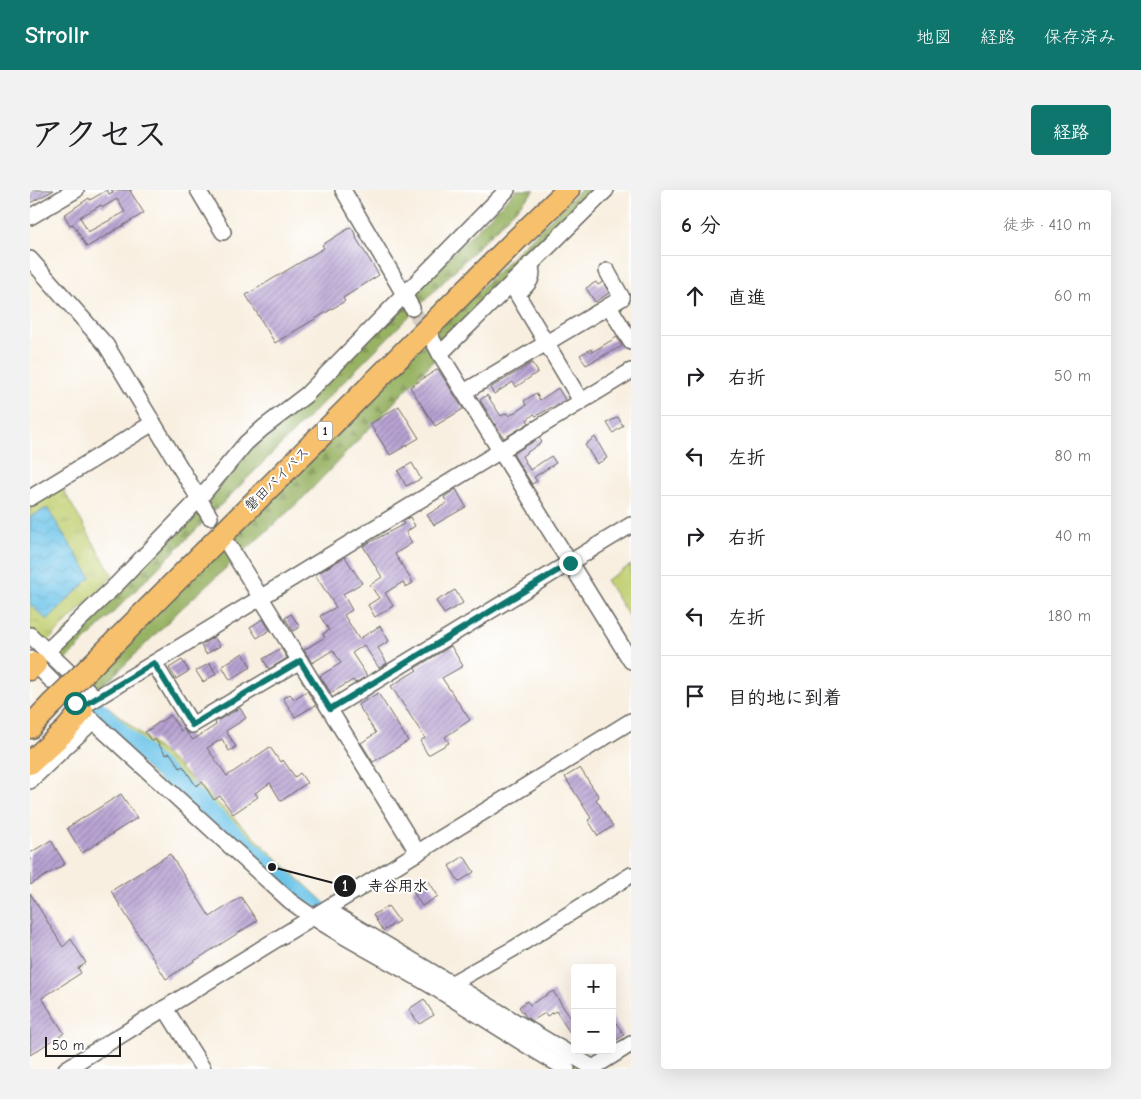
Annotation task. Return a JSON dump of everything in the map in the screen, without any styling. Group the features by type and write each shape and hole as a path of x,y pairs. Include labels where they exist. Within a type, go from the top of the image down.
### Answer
{"highway":[{"name":"磐田バイパス","path":"78,670 491,245 548,190"},
{"name":"磐田バイパス","path":"30,727 42,702 78,670 568,190"},
{"path":"30,763 88,707"}],"street":[{"path":"30,217 76,190"},
{"path":"198,190 223,232"},
{"path":"343,190 408,302"},
{"path":"35,661 116,586 199,499 246,444 263,428 306,395 408,302 507,190"},
{"path":"440,354 606,190"},
{"path":"30,259 106,345 210,516"},
{"path":"530,264 533,271 531,281 517,294 580,401"},
{"path":"464,392 622,298 607,271"},
{"path":"609,306 631,342"},
{"path":"432,338 440,354 631,661"},
{"path":"30,780 88,707 154,663 631,371"},
{"path":"30,498 153,423"},
{"path":"330,709 631,525"},
{"path":"229,546 418,853"},
{"path":"30,635 35,661 88,707 290,901 320,912 446,987 593,1068 631,1044"},
{"path":"154,663 192,725 300,661"},
{"path":"66,1069 631,721"},
{"path":"446,987 512,949 631,874"},
{"path":"446,987 528,1047 567,1069"},
{"path":"165,1008 203,1069"}],"green space":[{"path":"516,190 535,190 61,665 46,652 246,443 319,389"},
{"path":"580,190 606,190 440,354 303,498 183,607 93,696 83,687 343,424"},
{"path":"58,481 113,576 42,647 30,634 30,498"},
{"path":"631,565 631,620 606,580"},
{"path":"105,704 166,755 329,907 595,1069 567,1069 312,917 93,721"}],"water":[{"path":"47,508 91,577 47,620 30,604 30,517"}],"building":[{"path":"30,190 54,190 30,203"},
{"path":"107,190 109,194 113,192 111,190 132,190 130,191 144,213 87,247 73,224 70,225 64,215 89,198 90,200","holes":["117,199 125,212 88,232 80,217 101,205 103,207"]},
{"path":"351,227 379,275 343,298 345,301 275,343 246,295 324,248 322,245"},
{"path":"596,282 598,285 603,282 609,293 595,302 586,288"},
{"path":"617,337 622,346 586,365 580,355 591,349 592,352"},
{"path":"532,363 538,372 516,387 513,382 494,394 490,388"},
{"path":"438,369 463,409 435,426 410,387"},
{"path":"558,388 565,400 536,416 534,414 527,420 529,423 504,438 480,400 487,395 501,416 507,413 509,416 526,405 524,401 536,393 540,400"},
{"path":"399,406 419,438 390,455 370,424"},
{"path":"618,417 623,426 613,433 607,423"},
{"path":"595,437 607,458 597,464 585,445"},
{"path":"539,438 542,442 522,456 530,470 551,456 556,463 534,477 537,481 532,484 513,454"},
{"path":"412,463 421,479 406,486 398,471"},
{"path":"456,489 466,507 434,525 427,515 447,503 444,497"},
{"path":"410,517 415,526 406,532 412,543 395,554 413,583 406,587 403,582 385,593 393,606 375,617 368,605 379,598 370,585 382,577 363,546 404,524 403,521"},
{"path":"345,557 362,583 343,594 352,610 344,615 359,639 380,626 389,641 378,648 387,663 379,668 364,645 352,653 367,676 355,683 353,680 331,693 320,676 341,663 333,650 312,663 304,650 325,637 323,634 329,630 320,616 336,607 315,575"},
{"path":"455,590 463,603 444,614 436,601"},
{"path":"291,614 300,627 293,631 285,618"},
{"path":"263,619 270,630 257,638 250,627"},
{"path":"214,637 220,646 206,654 201,645"},
{"path":"451,646 463,666 442,678 470,720 445,737 449,743 428,755 420,741 425,738 391,686 417,670 415,668"},
{"path":"281,648 287,658 269,669 263,659"},
{"path":"243,653 251,667 230,680 222,666"},
{"path":"182,660 189,671 176,679 169,668"},
{"path":"210,663 216,674 203,682 196,671"},
{"path":"307,691 316,705 295,717 283,698 290,694 294,699"},
{"path":"378,693 408,741 373,762 361,743 376,733 358,705"},
{"path":"240,708 246,718 226,731 236,747 229,751 222,739 207,748 227,776 270,747 280,762 283,760 295,777 300,773 307,783 281,801 270,783 255,793 258,797 233,814 220,796 214,800 202,782 196,786 183,766 180,768 170,753 166,755 155,739 152,742 145,732 170,715 181,731 183,729 193,740 216,725 215,722"},
{"path":"580,768 599,797 596,799 613,826 598,836 588,820 591,818 565,777"},
{"path":"121,794 137,818 82,853 67,828"},
{"path":"51,840 65,864 30,885 30,853"},
{"path":"170,854 210,917 241,897 257,921 166,979 111,891"},
{"path":"464,856 474,872 459,882 449,866"},
{"path":"428,880 438,896 422,906 412,890"},
{"path":"30,893 63,947 71,939 86,963 78,968 81,973 42,998 64,1033 30,1055"},
{"path":"388,906 399,921 383,931 373,915"},
{"path":"553,991 571,1019 571,1035 556,1011 547,1016 545,1013 532,1021 526,1017 519,1007 527,1001 530,1005"},
{"path":"424,999 434,1015 419,1024 409,1009"},
{"path":"616,1023 624,1035 616,1040"}],"waterway":[{"path":"78,691 133,744 315,907 335,921"}],"tunnel":[{"path":"412,308 430,336"}],"place":[{"name":"寺谷用水","path":"272,867"}],"route":[{"path":"75,703 80,708 154,663 192,725 300,661 330,709 570,563"}]}
